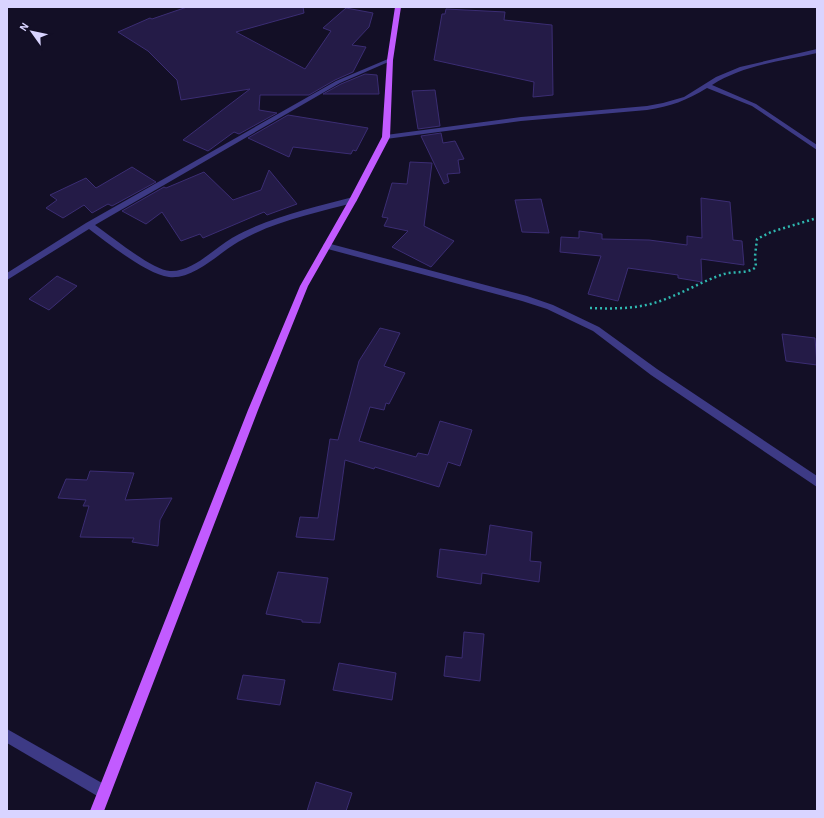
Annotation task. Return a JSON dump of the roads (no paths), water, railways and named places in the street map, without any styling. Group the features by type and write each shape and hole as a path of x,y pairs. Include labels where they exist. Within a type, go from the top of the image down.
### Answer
{"main road":[{"path":"97,811 248,424 301,293 386,137 390,60 398,7"}],"street":[{"path":"386,137 521,119 647,108 664,105 686,98 718,78 742,68 817,52"},
{"path":"7,277 88,225 338,82 390,60"},
{"path":"706,85 754,105 817,148"},
{"path":"88,225 153,268 169,274 182,273 198,265 250,232 268,225 353,200"},
{"path":"326,246 524,298 550,307 596,329 654,372 817,482"},
{"path":"7,736 104,792"}]}
